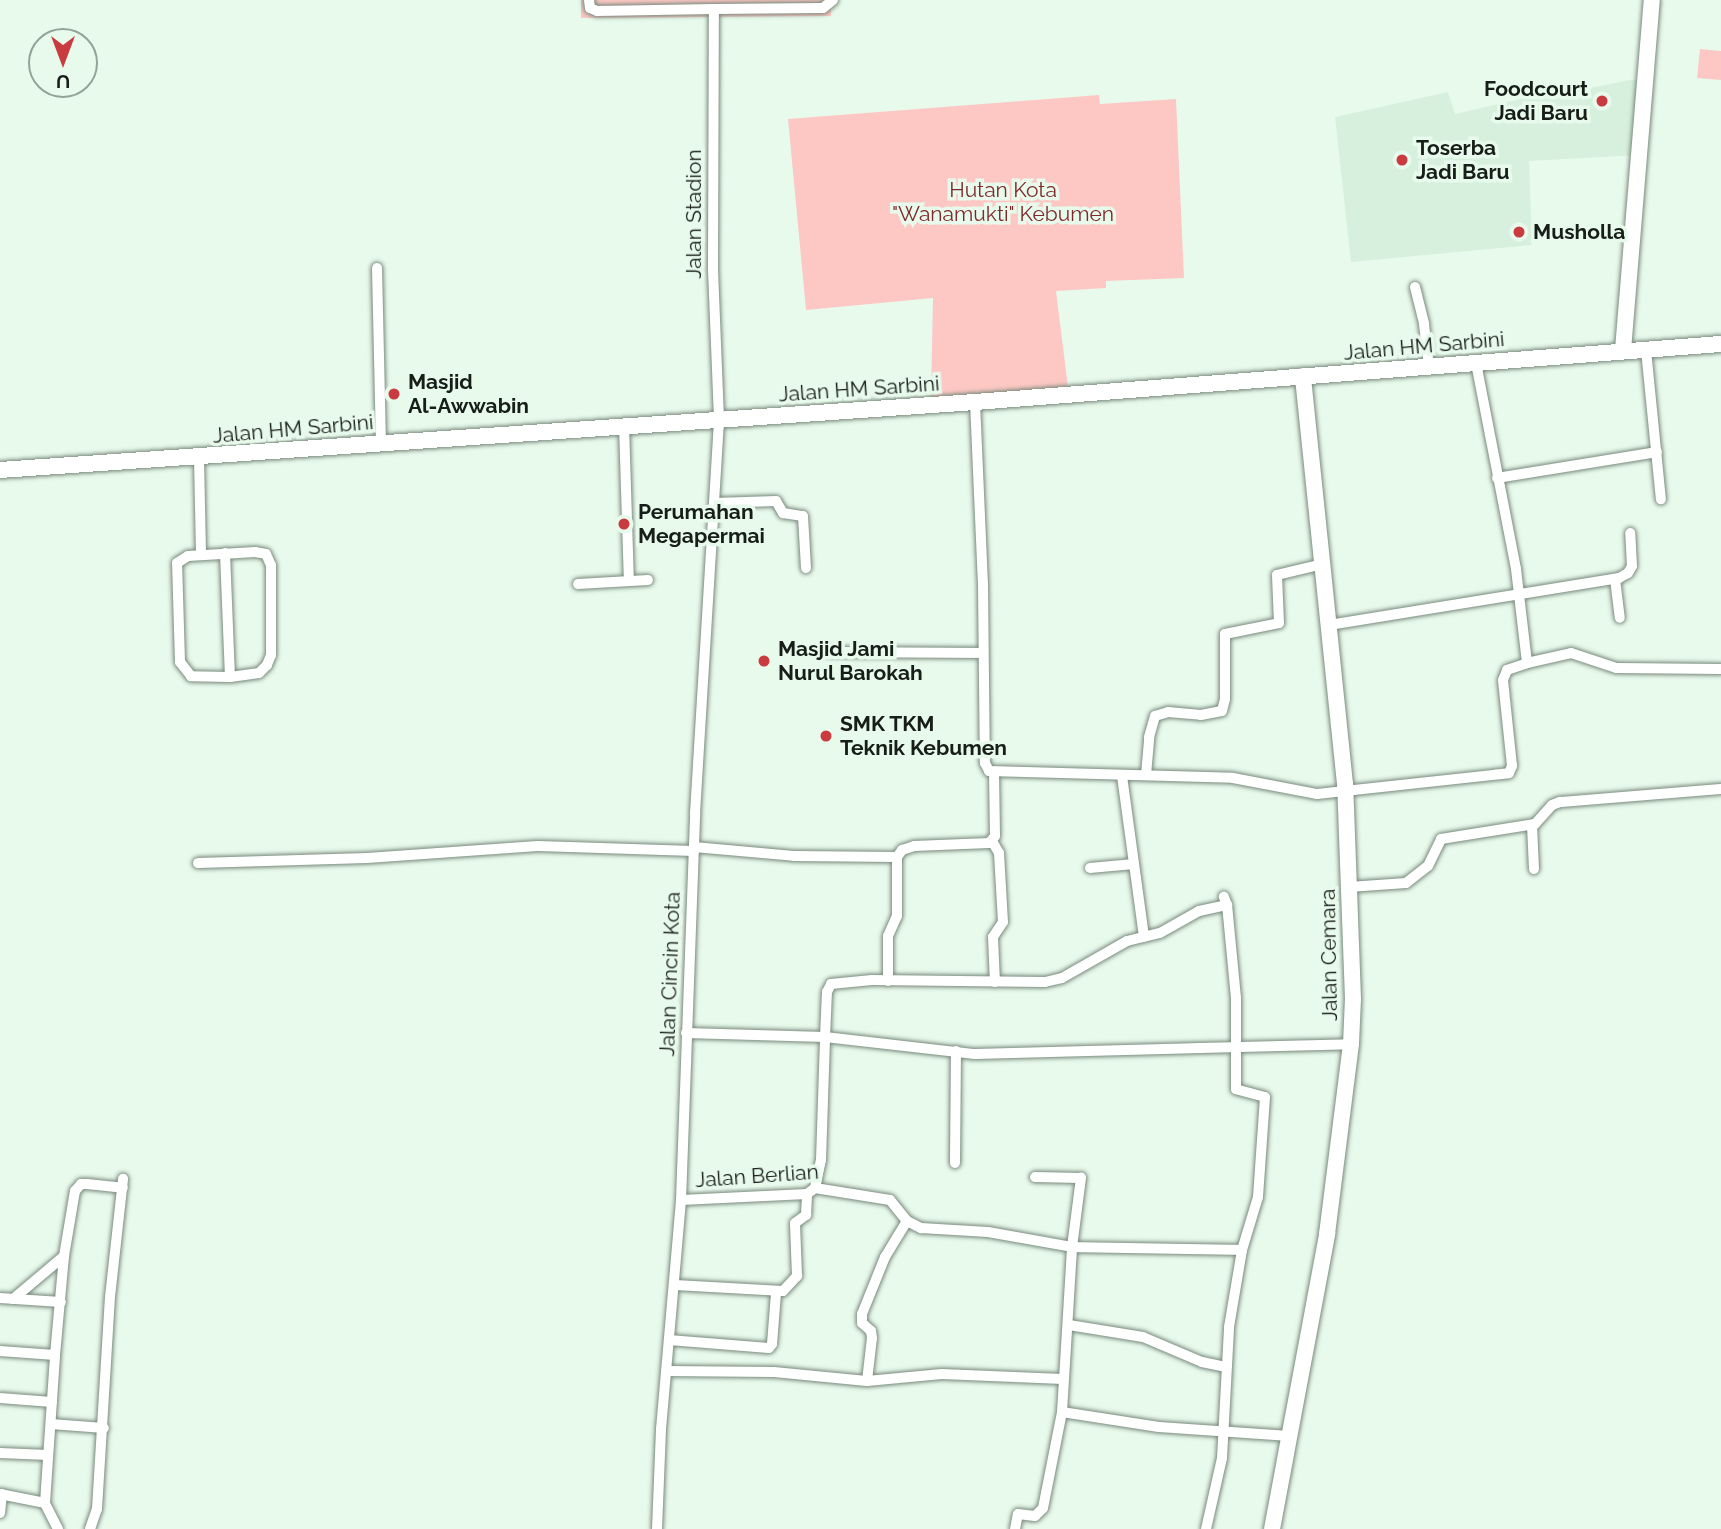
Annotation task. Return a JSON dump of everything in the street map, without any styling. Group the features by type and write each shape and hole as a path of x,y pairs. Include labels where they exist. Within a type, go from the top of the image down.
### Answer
{"main road":[{"path":"1623,350 1652,0"},
{"name":"Jalan HM Sarbini","path":"0,470 975,402 1721,344"},
{"name":"Jalan Cemara","path":"1272,1529 1327,1234 1352,1044 1345,793 1303,376"}],"street":[{"path":"589,0 590,8 597,11 823,8 832,0"},
{"name":"Jalan Stadion","path":"714,9 713,267 719,419"},
{"path":"377,268 381,443"},
{"path":"1415,287 1424,324 1429,366"},
{"path":"1646,350 1661,499"},
{"path":"1476,363 1520,593 1527,663"},
{"path":"975,402 985,763 987,769 994,772 1233,778 1317,794 1345,793 1512,772 1503,680 1507,670 1571,653 1616,668 1721,669"},
{"name":"Jalan Cincin Kota","path":"657,1529 666,1371 681,1200 694,849 719,419"},
{"path":"624,425 629,580"},
{"path":"1497,478 1657,453"},
{"path":"199,458 201,554"},
{"path":"715,503 776,501 783,513 803,516 806,568"},
{"path":"1329,625 1615,579 1631,569 1630,533"},
{"path":"225,553 230,677"},
{"path":"225,553 266,554 271,575 271,655 259,673 230,677 191,676 180,662 177,563 181,558 225,553"},
{"path":"1146,775 1149,737 1155,716 1167,712 1201,715 1222,711 1225,699 1225,634 1279,623 1277,575 1323,564"},
{"path":"1615,579 1620,618"},
{"path":"579,584 648,580"},
{"path":"828,652 983,653"},
{"path":"992,841 995,836 994,772"},
{"path":"1122,776 1144,936"},
{"path":"1349,887 1398,885 1414,880 1428,866 1437,843 1446,837 1532,825 1552,805 1560,802 1721,789"},
{"path":"1532,825 1534,869"},
{"path":"888,981 888,936 897,916 897,857 902,850 914,846 992,841"},
{"path":"992,841 999,853 1003,922 993,937 995,982"},
{"path":"198,863 367,858 538,846 694,849 794,856 897,857"},
{"path":"1090,868 1134,864"},
{"path":"675,1285 776,1293 787,1289 797,1276 795,1223 806,1215 821,1160 824,1037 827,992 831,984 888,981 1045,982 1062,978 1127,941 1175,927 1199,911 1226,901 1236,998 1236,1089 1265,1097 1258,1197 1242,1250 1229,1327 1217,1487 1206,1529"},
{"path":"686,1033 824,1037 956,1051 1055,1054 1352,1044"},
{"path":"955,1163 956,1051"},
{"path":"1015,1529 1018,1514 1035,1516 1043,1508 1062,1412 1072,1247 1081,1178 1035,1177"},
{"path":"58,1529 46,1503 48,1455 65,1256 77,1187 87,1184 123,1183 110,1297 97,1509 90,1529"},
{"name":"Jalan Berlian","path":"681,1200 811,1191 890,1200 906,1221"},
{"path":"867,1381 872,1338 871,1331 862,1323 862,1314 885,1257 906,1221 921,1227 988,1232 1072,1247 1242,1250"},
{"path":"13,1299 65,1256"},
{"path":"669,1340 769,1348 772,1344 776,1293"},
{"path":"0,1298 61,1302"},
{"path":"1069,1325 1143,1337 1202,1362 1226,1367"},
{"path":"0,1351 55,1355"},
{"path":"666,1371 774,1372 867,1381 942,1374 1063,1379"},
{"path":"0,1398 52,1402"},
{"path":"1062,1412 1159,1427 1290,1436"},
{"path":"51,1424 104,1428"},
{"path":"0,1453 48,1455"},
{"path":"0,1513 1,1494 46,1503"}],"shaded area":[{"path":"1630,80 1651,81 1639,155 1529,161 1532,245 1351,262 1335,117 1448,92 1455,114 1555,91 1570,92"}],"green space":[{"path":"581,0 831,0 831,16 581,18"},
{"path":"1700,49 1721,51 1721,80 1697,78"},
{"name":"Hutan Kota \"Wanamukti\" Kebumen","path":"1099,95 1100,104 1176,99 1184,278 1106,281 1106,288 1056,291 1069,395 931,397 933,298 806,310 788,119"}],"place":[{"name":"Foodcourt Jadi Baru","path":"1602,101"},
{"name":"Toserba Jadi Baru","path":"1402,160"},
{"name":"Musholla","path":"1519,232"},
{"name":"Masjid Al-Awwabin","path":"394,394"},
{"name":"Perumahan Megapermai","path":"624,524"},
{"name":"Masjid Jami Nurul Barokah","path":"764,661"},
{"name":"SMK TKM Teknik Kebumen","path":"826,736"}]}
